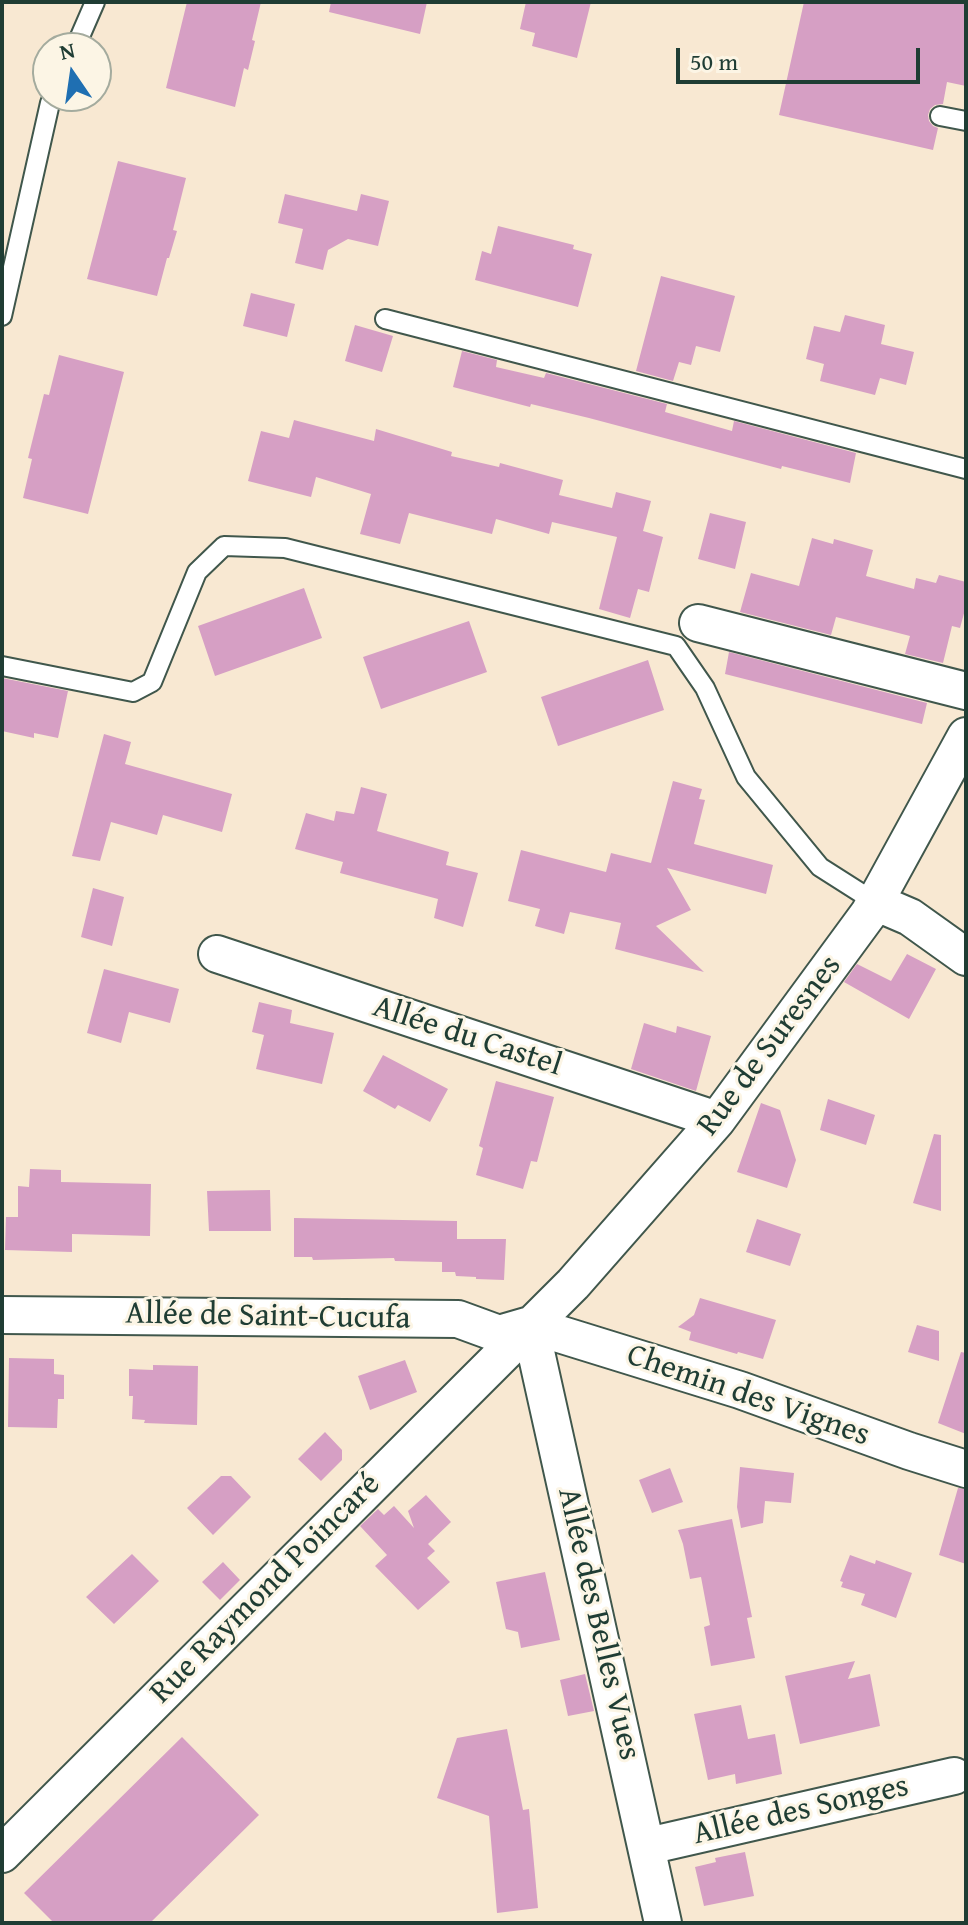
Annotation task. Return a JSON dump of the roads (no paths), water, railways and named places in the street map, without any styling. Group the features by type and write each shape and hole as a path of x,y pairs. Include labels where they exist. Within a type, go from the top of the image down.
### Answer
{"street":[{"path":"698,623 966,691"},
{"name":"Rue de Suresnes","path":"530,1325 573,1284 717,1120 869,913 966,736"},
{"path":"875,902 910,917 966,957"},
{"name":"Allée du Castel","path":"217,954 717,1120"},
{"name":"Allée de Saint-Cucufa","path":"2,1315 458,1319 499,1334 530,1325"},
{"name":"Chemin des Vignes","path":"530,1325 740,1390 966,1469"},
{"name":"Allée des Belles Vues","path":"530,1325 663,1923"},
{"name":"Rue Raymond Poincaré","path":"2,1854 530,1325"},
{"name":"Allée des Songes","path":"648,1846 954,1776"}],"lane":[{"path":"82,32 95,2"},
{"path":"2,316 48,112"},
{"path":"940,116 966,121"},
{"path":"385,319 966,469"},
{"path":"2,666 133,692 152,682 197,572 224,546 285,548 676,646 705,688 746,777 820,867 875,902"}]}
